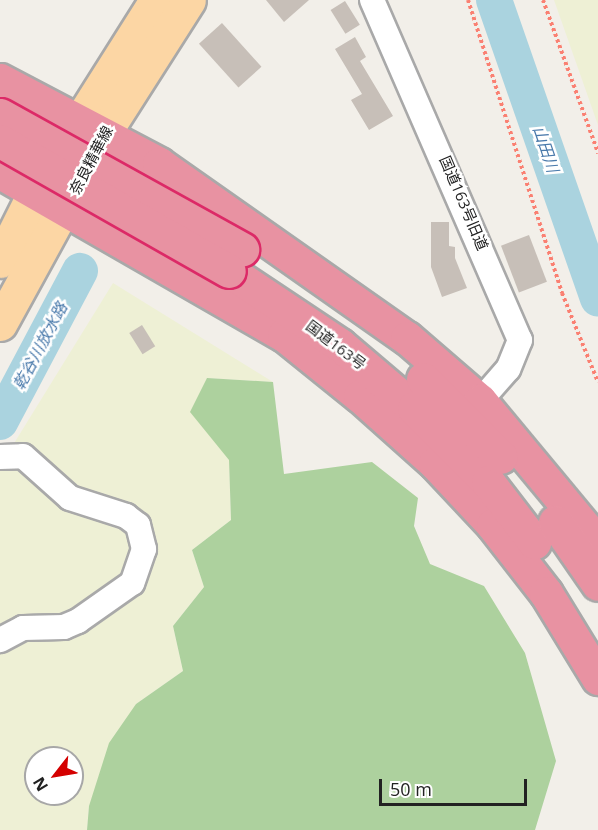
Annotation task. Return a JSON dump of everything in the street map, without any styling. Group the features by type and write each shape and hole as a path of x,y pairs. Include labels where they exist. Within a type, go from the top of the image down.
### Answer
{"highway":[{"path":"0,81 91,126 159,164 309,266 407,338 480,401 598,543"},
{"name":"国道163号","path":"0,115 236,260 414,408 488,482 598,635"},
{"name":"国道163号","path":"0,141 356,321 431,386 514,469 598,584"},
{"path":"0,172 284,336 360,396 435,464 493,525 546,593 598,678"}],"main road":[{"name":"奈良精華線","path":"0,324 64,209 91,126 156,0"},
{"name":"奈良精華線","path":"0,261 34,193 91,126 189,0"}],"street":[{"name":"国道163号旧道","path":"372,0 420,102 520,340 508,369 480,401"},
{"path":"0,457 23,456 70,498 126,516 138,525 144,549 132,583 78,621 64,627 23,628 0,640"}],"path":[{"path":"468,0 562,293 598,382"},
{"path":"543,0 598,153"}],"green space":[{"path":"554,0 598,0 598,125"},
{"path":"113,283 273,382 207,378 229,460 231,520 192,550 204,587 173,626 183,671 136,704 89,806 87,830 0,830 0,466"},
{"path":"207,378 273,382 284,474 372,462 418,498 414,526 430,564 484,586 525,653 556,761 535,830 87,830 89,806 109,743 136,704 183,671 173,626 204,587 192,550 231,520 229,460 190,412"}],"building":[{"path":"266,0 309,0 284,22"},
{"path":"345,1 360,25 345,34 331,10"},
{"path":"222,23 261,67 238,88 199,44"},
{"path":"355,37 366,57 360,61 393,116 369,130 351,100 362,94 335,49"},
{"path":"431,222 449,222 449,246 455,247 455,258 467,288 442,297 431,267"},
{"path":"529,235 547,282 519,292 501,246"},
{"path":"142,325 155,346 143,354 129,333"}],"waterway":[{"name":"山田川","path":"494,0 598,298"},
{"name":"乾谷川放水路","path":"0,422 80,271"}]}
